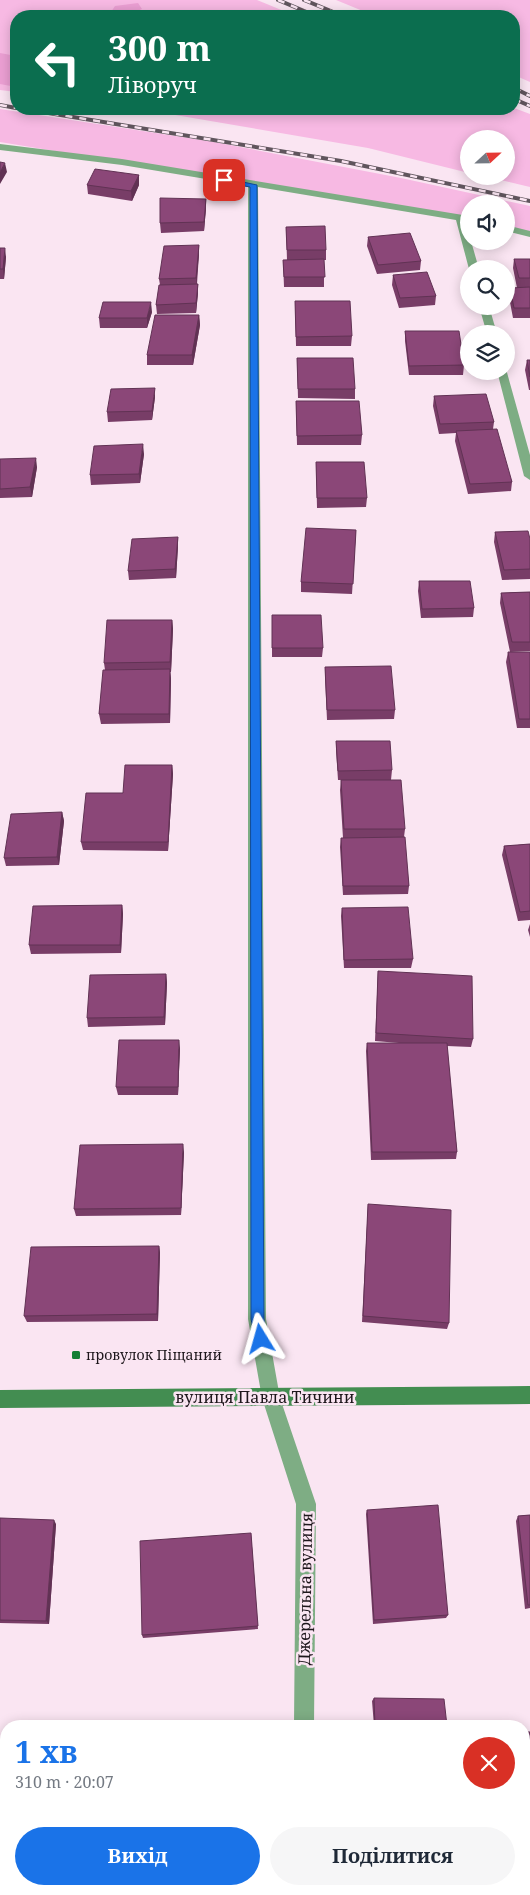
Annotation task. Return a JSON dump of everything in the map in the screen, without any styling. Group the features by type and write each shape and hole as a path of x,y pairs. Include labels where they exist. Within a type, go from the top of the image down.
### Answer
{"main road":[{"name":"вулиця Павла Тичини","path":"0,1399 530,1395"}],"street":[{"path":"0,147 122,162 253,185 460,217"},
{"name":"Джерельна вулиця","path":"253,185 257,1319 271,1398 306,1504 304,1720"},
{"path":"515,230 530,234"},
{"path":"504,380 530,476"}],"shaded area":[{"path":"0,0 257,0 281,10 10,10 10,91 0,90"},
{"path":"336,0 530,0 530,82 520,78 520,10 360,10"},
{"path":"138,3 142,9 112,10 115,6"},
{"path":"0,53 10,55 10,86 0,84"},
{"path":"0,109 10,111 10,115 39,115 214,142 479,195 460,195 460,218 0,142"},
{"path":"520,110 530,114 530,187 515,183 515,130 460,130 460,171 368,148 175,115 520,115"},
{"path":"515,203 530,206 530,234 515,230"}],"building":[{"path":"0,162 5,163 0,172"},
{"path":"95,169 139,175 131,191 87,185"},
{"path":"160,198 206,199 204,222 160,223"},
{"path":"325,226 326,250 287,250 286,227"},
{"path":"410,233 421,261 378,265 368,237"},
{"path":"199,245 196,278 159,279 164,246"},
{"path":"0,248 5,248 3,269 0,269"},
{"path":"324,259 325,277 284,277 283,260"},
{"path":"530,259 530,278 519,278 514,260"},
{"path":"427,272 436,296 400,298 393,275"},
{"path":"198,284 196,303 156,305 159,285"},
{"path":"530,287 530,308 515,308 515,288"},
{"path":"295,301 350,301 352,336 296,337"},
{"path":"103,302 151,302 147,318 99,318"},
{"path":"155,315 199,315 192,355 147,355"},
{"path":"405,331 459,331 460,365 409,366"},
{"path":"297,358 353,358 355,389 298,389"},
{"path":"527,360 530,360 530,377"},
{"path":"155,388 152,411 107,412 111,389"},
{"path":"486,394 494,422 440,424 434,396"},
{"path":"296,401 359,401 362,435 297,436"},
{"path":"497,429 512,482 470,484 456,431"},
{"path":"143,444 139,474 90,475 94,446"},
{"path":"36,458 30,487 0,489 0,459"},
{"path":"316,462 364,462 367,498 317,498"},
{"path":"306,528 356,530 353,584 301,582"},
{"path":"528,531 530,539 530,569 504,570 495,532"},
{"path":"178,537 175,569 128,571 132,539"},
{"path":"419,581 470,581 474,608 422,609"},
{"path":"530,592 530,642 512,642 501,593"},
{"path":"272,615 321,615 323,648 272,648"},
{"path":"107,620 172,620 170,662 104,663"},
{"path":"508,652 530,652 530,719 519,719"},
{"path":"391,666 395,710 327,710 325,667"},
{"path":"170,669 169,714 99,714 103,670"},
{"path":"336,741 390,741 392,770 338,771"},
{"path":"125,765 172,765 168,842 81,842 86,793 123,793"},
{"path":"341,780 401,780 405,829 344,829"},
{"path":"62,812 57,857 4,858 11,814"},
{"path":"405,837 409,886 343,886 341,838"},
{"path":"530,844 530,911 520,912 504,846"},
{"path":"122,905 120,945 29,945 33,906"},
{"path":"408,907 413,959 344,960 342,908"},
{"path":"378,971 472,976 473,1039 376,1033"},
{"path":"166,974 164,1017 87,1018 90,975"},
{"path":"119,1040 179,1040 178,1087 116,1087"},
{"path":"367,1043 447,1043 457,1152 372,1152"},
{"path":"183,1144 181,1208 74,1209 80,1145"},
{"path":"368,1204 451,1210 449,1323 363,1316"},
{"path":"159,1246 157,1314 24,1316 31,1247"},
{"path":"438,1505 448,1615 374,1620 367,1510"},
{"path":"530,1515 530,1605 528,1605 518,1516"},
{"path":"0,1518 54,1520 46,1621 0,1620"},
{"path":"251,1533 258,1626 142,1635 140,1541"},
{"path":"374,1698 444,1699 446,1720 375,1720"}],"railway":[{"path":"278,0 302,10"},
{"path":"304,0 328,10"},
{"path":"520,91 530,96"},
{"path":"520,102 530,106"},
{"path":"0,105 10,107"},
{"path":"61,115 341,161 530,201"}],"place":[{"name":"провулок Піщаний","path":"76,1355"}],"route":[{"path":"224,180 253,185 257,1319 261,1339"}]}
